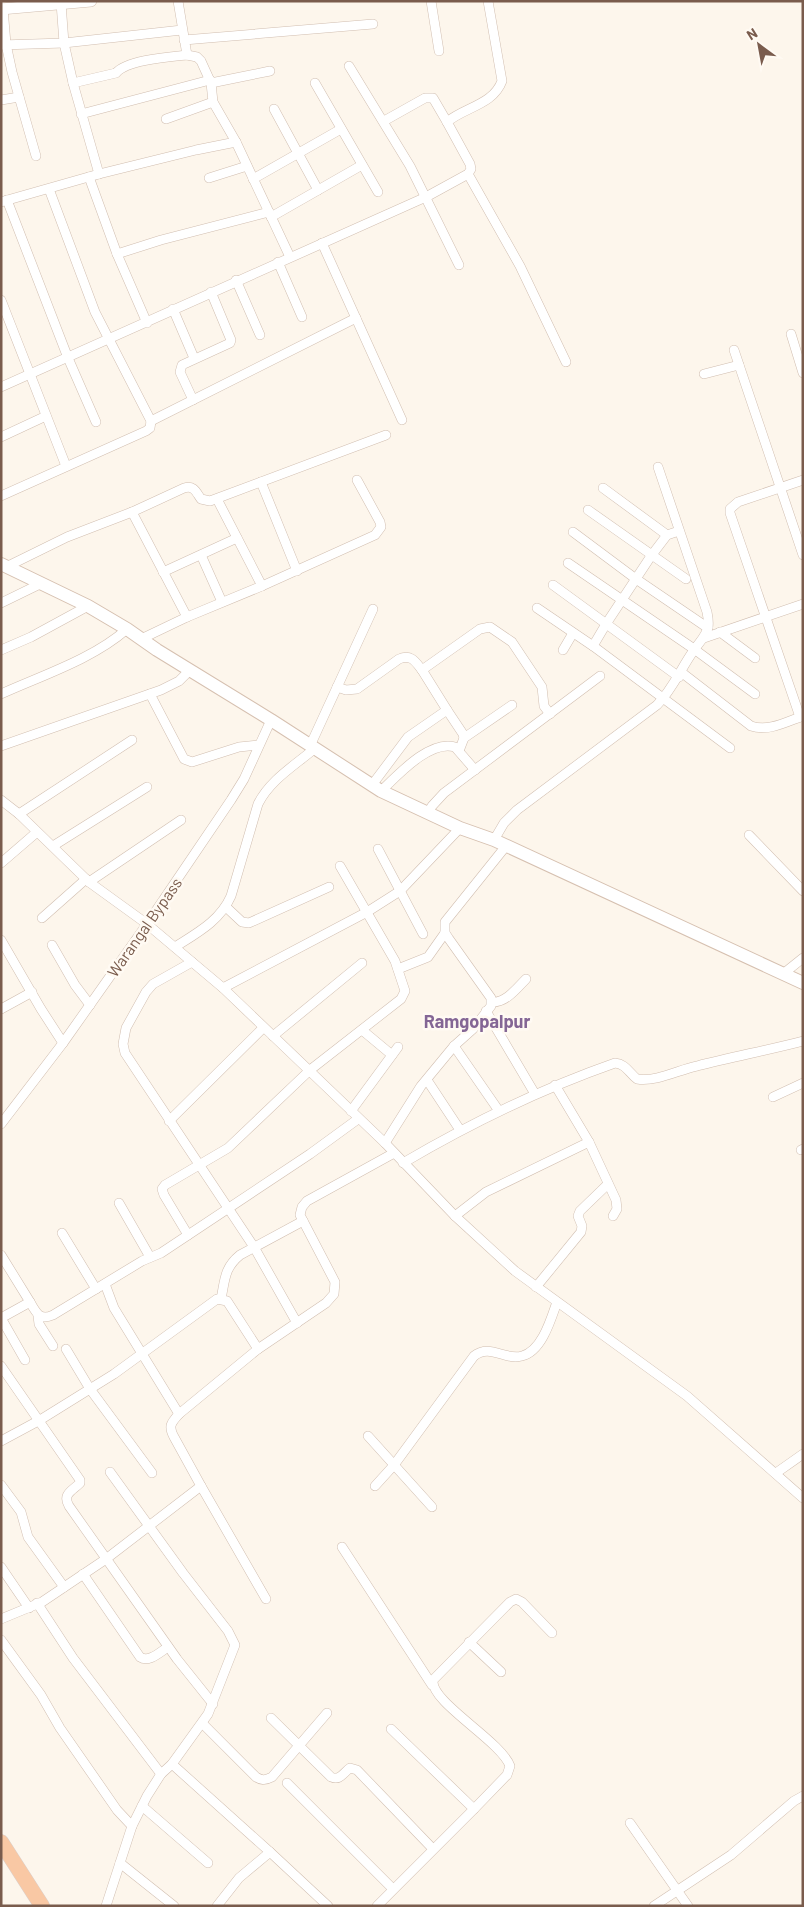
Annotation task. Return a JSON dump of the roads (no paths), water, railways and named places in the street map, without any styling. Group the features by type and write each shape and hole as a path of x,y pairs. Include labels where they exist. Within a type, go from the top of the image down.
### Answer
{"highway":[{"path":"1,1842 39,1904"}],"main road":[{"path":"4,566 88,606 127,629 377,788 460,828 494,840 803,984"}],"street":[{"path":"36,156 4,45 2,8 91,1"},
{"path":"178,1 187,55"},
{"path":"431,1 439,51"},
{"path":"447,122 461,111 489,99 499,89 502,81 488,1"},
{"path":"61,3 64,42 73,83 99,174"},
{"path":"184,40 373,24"},
{"path":"4,45 64,42 182,30"},
{"path":"73,83 116,73 120,68 152,60 187,55 197,57 210,81 213,102 236,142 290,256"},
{"path":"349,66 384,121 426,197 459,265"},
{"path":"81,114 210,81 270,71"},
{"path":"315,83 378,192"},
{"path":"1,100 19,97"},
{"path":"1,387 109,338 147,323 236,280 426,197 468,174 471,169 434,98 425,98 384,121"},
{"path":"166,119 213,102"},
{"path":"274,109 318,190"},
{"path":"253,179 341,129"},
{"path":"96,422 4,201 99,174 236,142"},
{"path":"117,254 162,240 270,214 362,165"},
{"path":"209,178 247,166"},
{"path":"468,174 520,266 566,362"},
{"path":"89,177 117,254 147,323"},
{"path":"1,496 150,428 151,421 88,295 49,189"},
{"path":"322,243 402,420"},
{"path":"278,262 302,317"},
{"path":"236,280 260,335"},
{"path":"193,400 180,368 185,362 230,343 232,340 211,292"},
{"path":"1,300 66,466"},
{"path":"174,309 194,358"},
{"path":"151,421 356,318"},
{"path":"791,334 803,373"},
{"path":"734,350 803,555"},
{"path":"704,374 739,365"},
{"path":"1,437 46,416"},
{"path":"4,566 67,537 132,512 189,486 205,501 217,498 386,436"},
{"path":"494,840 504,823 517,810 657,706 704,638 708,628 707,612 658,467"},
{"path":"141,639 187,616 297,571 378,532 380,522 357,480"},
{"path":"553,585 751,726 759,729 768,728 802,716 765,618 730,509 738,502 803,480"},
{"path":"262,482 297,571"},
{"path":"603,488 667,535"},
{"path":"217,498 262,586"},
{"path":"588,510 686,579"},
{"path":"132,512 187,616"},
{"path":"593,646 651,556 667,535 679,531"},
{"path":"573,532 708,628"},
{"path":"163,572 237,538"},
{"path":"201,555 222,602"},
{"path":"568,563 755,694"},
{"path":"1,603 40,584"},
{"path":"704,638 803,604"},
{"path":"1,650 31,637 88,606"},
{"path":"537,608 593,646 730,748"},
{"path":"175,947 215,920 226,906 231,896 258,804 270,785 312,748 337,687 373,609"},
{"path":"422,670 480,629 490,627 512,642 542,687 544,706 550,714"},
{"path":"1,694 99,650 115,640 127,629"},
{"path":"720,632 756,658"},
{"path":"563,650 573,633"},
{"path":"337,687 346,690 357,689 399,659 404,657 413,659 422,670 464,738"},
{"path":"1,746 150,694 179,681 190,670"},
{"path":"428,813 438,798 600,676"},
{"path":"150,694 184,759 188,762 239,746 259,745"},
{"path":"459,751 464,738 512,705"},
{"path":"377,788 408,737 447,710"},
{"name":"Warangal Bypass","path":"1,1124 90,1005 231,800 244,779 271,720"},
{"path":"18,814 132,740"},
{"path":"377,788 418,757 444,746 455,747 475,770"},
{"path":"53,846 146,787"},
{"path":"1,800 53,846 87,880 147,924 223,988 385,1143 403,1164 455,1216 515,1271 687,1396 803,1498"},
{"path":"42,918 87,880 182,820"},
{"path":"223,988 367,912 400,891 460,828"},
{"path":"1,863 37,832"},
{"path":"749,835 803,891"},
{"path":"492,1002 445,933 445,922 506,846"},
{"path":"378,849 423,934"},
{"path":"188,1235 162,1189 170,1182 221,1153 236,1141 310,1070 401,1000 404,995 398,969 340,866"},
{"path":"226,906 242,922 249,923 329,887"},
{"path":"398,969 428,957 445,933"},
{"path":"1,940 62,1043"},
{"path":"52,945 75,985 90,1005"},
{"path":"783,974 803,958"},
{"path":"192,962 153,984 146,992 126,1028 124,1035 125,1053 254,1247 297,1323"},
{"path":"273,1036 362,962"},
{"path":"492,1002 504,999 526,979"},
{"path":"1,1009 32,992"},
{"path":"385,1143 421,1086 454,1046 473,1029 492,1002"},
{"path":"486,1011 535,1094"},
{"path":"169,1121 263,1028"},
{"path":"362,1030 392,1055"},
{"path":"403,1164 460,1130 499,1111 555,1085 615,1063 626,1066 637,1079 651,1079 698,1065 762,1052 803,1041"},
{"path":"454,1046 499,1111"},
{"path":"351,1111 398,1047"},
{"path":"427,1080 460,1130"},
{"path":"774,1097 803,1083"},
{"path":"555,1085 589,1142 608,1184 617,1206 613,1216"},
{"path":"38,1316 42,1318 54,1315 188,1235 310,1154 358,1119"},
{"path":"455,1216 486,1192 589,1142"},
{"path":"266,1599 170,1430 170,1424 179,1414 258,1349 326,1303 334,1294 336,1289 335,1282 303,1221 300,1211 307,1201 394,1153"},
{"path":"536,1287 581,1232 582,1226 578,1216 580,1211 608,1184"},
{"path":"119,1204 150,1257"},
{"path":"221,1299 227,1269 240,1255 303,1221"},
{"path":"62,1233 96,1289"},
{"path":"1,1255 30,1302 38,1316 39,1324 53,1346"},
{"path":"105,1284 114,1308 179,1414"},
{"path":"1,1441 40,1420 114,1374 211,1302 221,1299 227,1301 258,1349"},
{"path":"25,1360 1,1318 30,1302"},
{"path":"375,1486 394,1464 474,1356 485,1350 522,1357 530,1352 548,1329 557,1302"},
{"path":"66,1349 90,1389 152,1473"},
{"path":"3,1371 40,1420 80,1480 80,1483 66,1495 66,1502 168,1647 213,1704"},
{"path":"368,1436 432,1507"},
{"path":"776,1473 803,1454"},
{"path":"106,1906 132,1826 161,1774 172,1764 202,1724 213,1704 235,1645 233,1638 110,1472"},
{"path":"1,1485 21,1512 28,1537 64,1587"},
{"path":"1,1619 42,1602 106,1558 201,1486"},
{"path":"342,1547 433,1688 448,1704 500,1750 510,1766 507,1775 377,1906"},
{"path":"1,1566 161,1774"},
{"path":"83,1574 143,1660 148,1660 168,1647"},
{"path":"432,1685 436,1675 510,1602 516,1600 522,1602 552,1632"},
{"path":"1,1640 41,1695 60,1728 117,1810 132,1826"},
{"path":"469,1642 501,1672"},
{"path":"202,1724 256,1777 261,1780 267,1780 272,1777 327,1713"},
{"path":"271,1718 334,1778 340,1777 350,1768 357,1770 433,1849"},
{"path":"391,1729 474,1809"},
{"path":"172,1764 328,1906"},
{"path":"287,1783 393,1889"},
{"path":"654,1906 731,1855 794,1801 803,1796"},
{"path":"142,1806 208,1863"},
{"path":"630,1823 688,1906"},
{"path":"217,1906 239,1878 270,1852"},
{"path":"120,1863 174,1906"}],"district":[{"name":"Ramgopalpur","path":"477,1021"}]}
